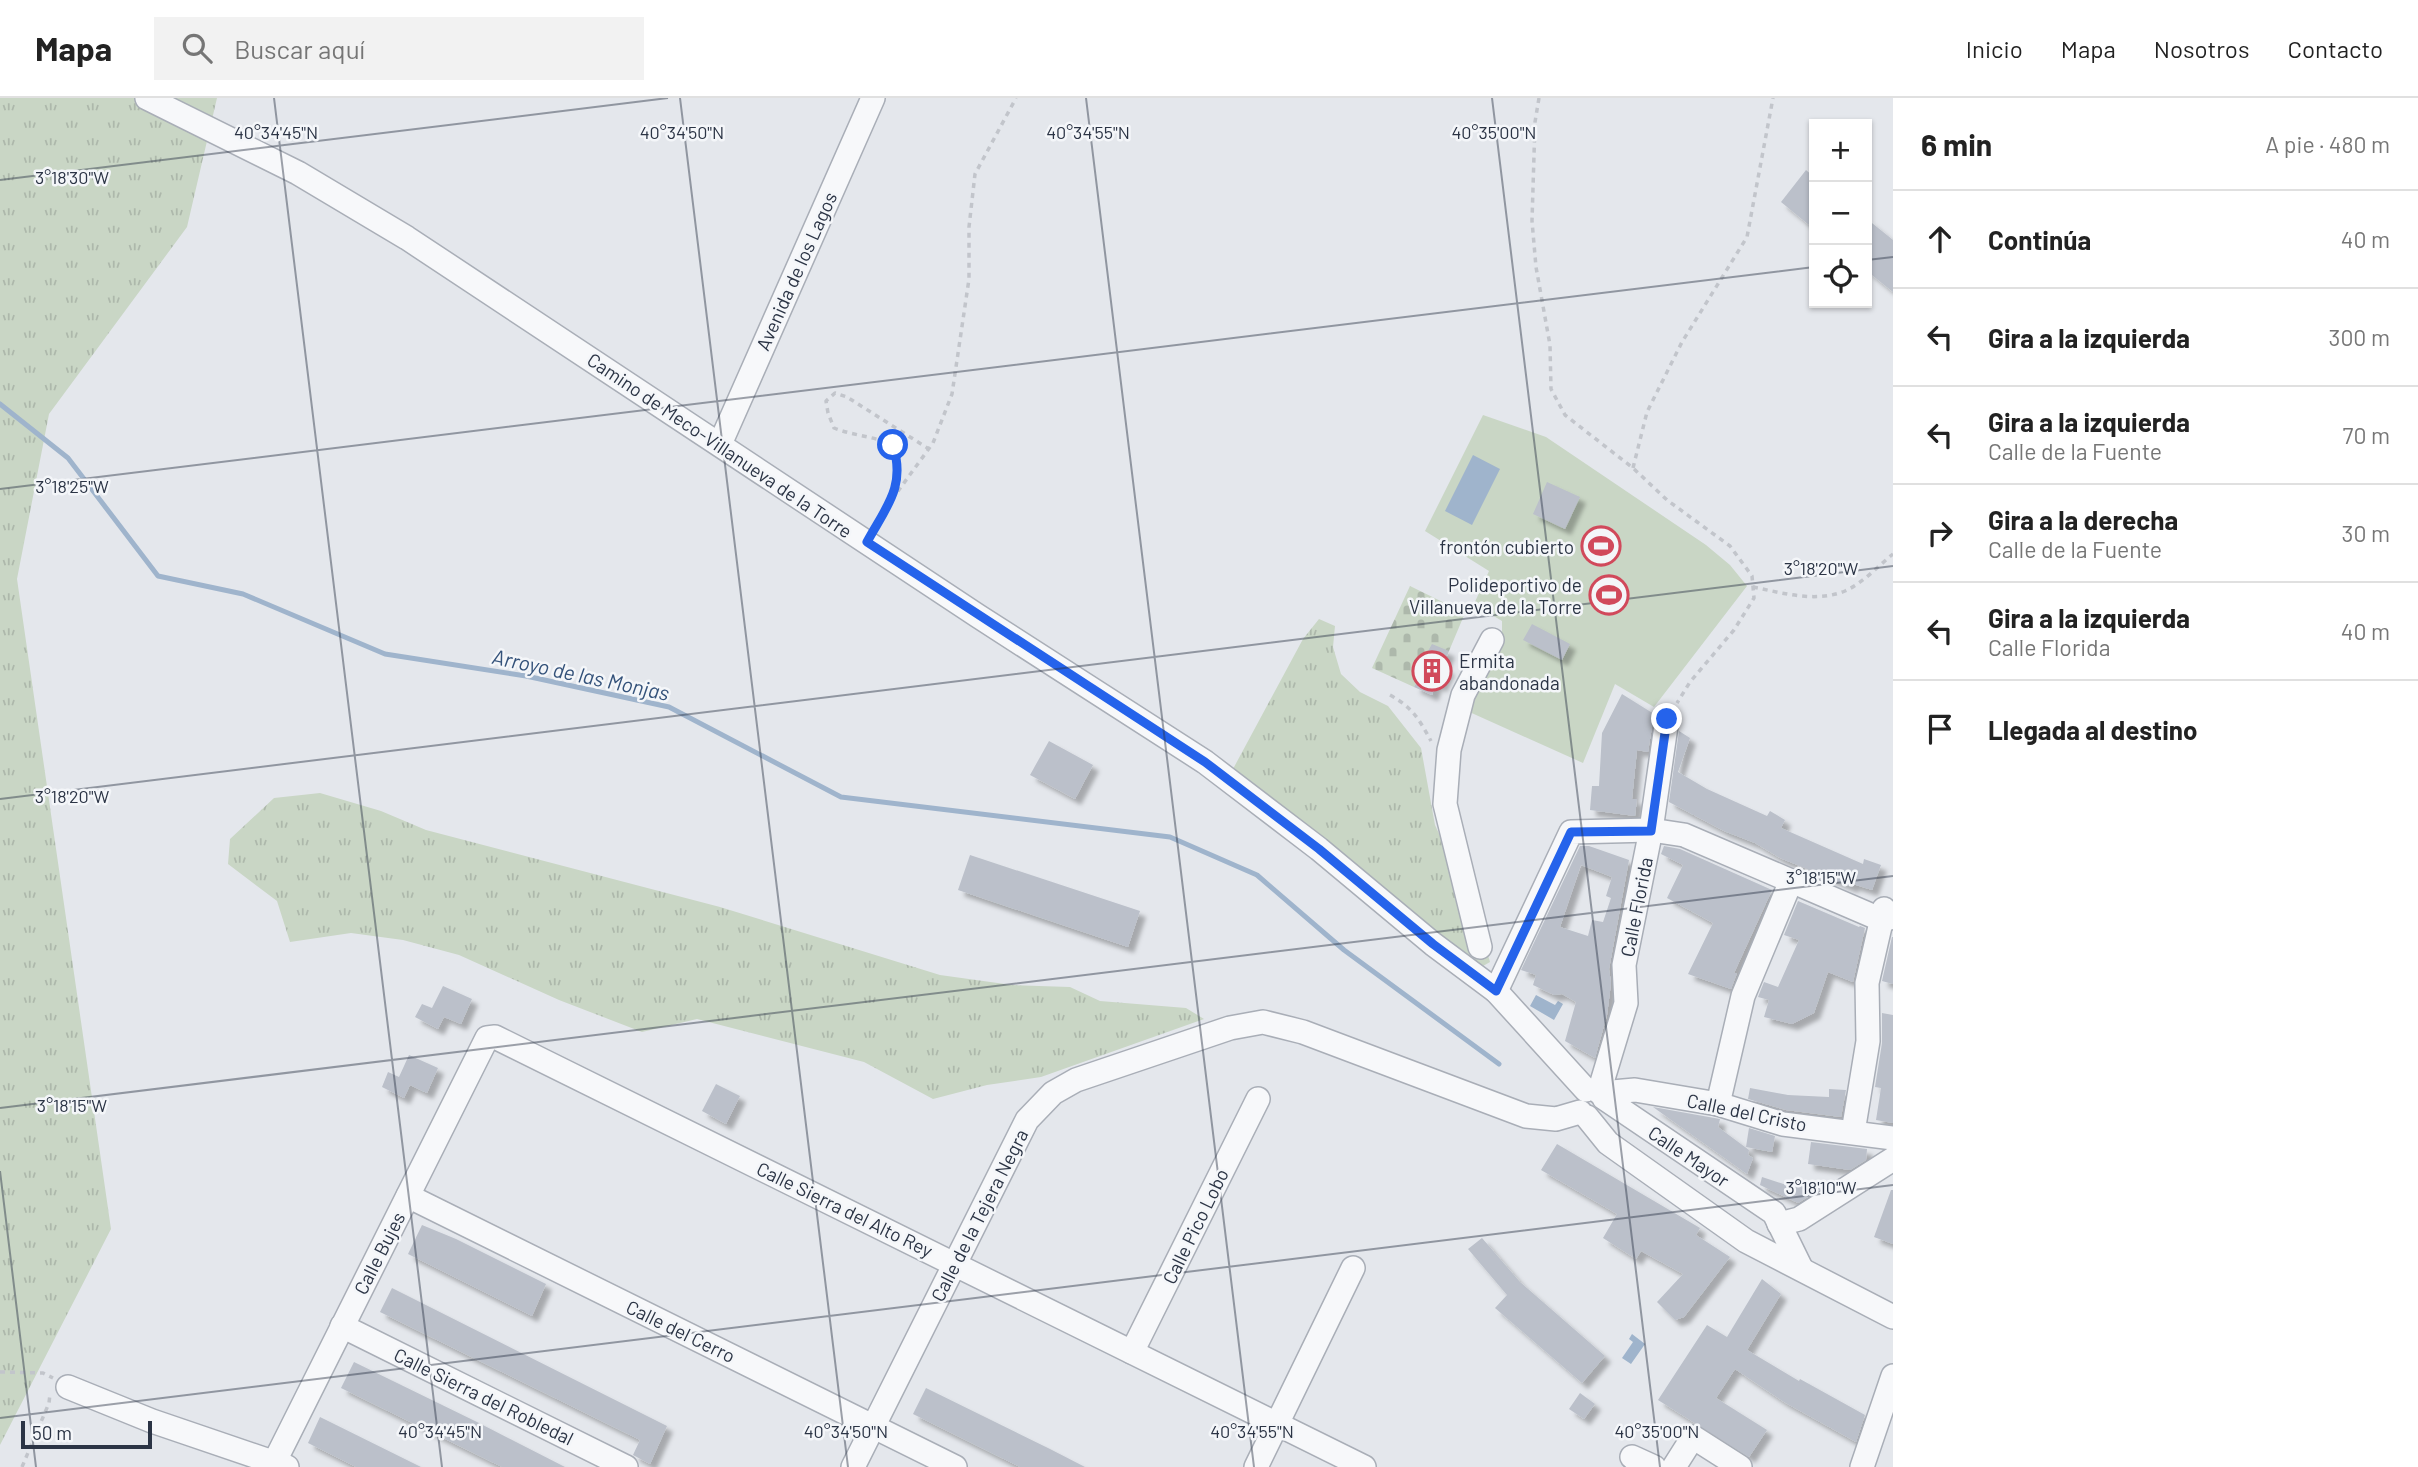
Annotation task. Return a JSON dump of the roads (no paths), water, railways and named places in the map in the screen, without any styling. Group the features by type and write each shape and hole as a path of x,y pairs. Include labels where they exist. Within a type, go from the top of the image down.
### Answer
{"street":[{"name":"Camino de Meco-Villanueva de la Torre","path":"147,98 298,173 407,238 1205,762 1319,849 1496,991 1597,1093"},
{"name":"Avenida de los Lagos","path":"720,444 873,98"},
{"path":"1471,973 1482,942 1445,804 1449,750 1463,695 1492,640"},
{"name":"Calle Florida","path":"1583,1114 1577,1100 1597,1093 1626,1003 1624,965 1651,831 1667,719"},
{"path":"1496,991 1571,832 1651,831 1684,835 1791,881 1886,915 1867,983 1868,1041 1853,1132"},
{"path":"1718,1104 1743,996 1791,881"},
{"name":"Calle de la Tejera Negra","path":"853,1467 1027,1120 1053,1093 1076,1080 1230,1028 1263,1021 1303,1032 1526,1116 1556,1119 1583,1114"},
{"name":"Calle Bujes","path":"278,1465 342,1326 487,1038"},
{"name":"Calle Sierra del Alto Rey","path":"487,1038 502,1040 1364,1467"},
{"name":"Calle del Cristo","path":"1597,1093 1636,1090 1718,1104 1783,1124 1893,1138"},
{"name":"Calle Mayor","path":"1597,1093 1776,1219 1801,1268"},
{"name":"Calle Pico Lobo","path":"1132,1352 1258,1099"},
{"name":"Calle Mayor","path":"1583,1114 1608,1143 1746,1241 1893,1317"},
{"path":"1746,1241 1776,1219 1799,1219 1893,1159"},
{"name":"Calle del Cerro","path":"408,1196 955,1467"},
{"path":"1256,1467 1353,1268"},
{"name":"Calle Sierra del Robledal","path":"342,1326 626,1467"},
{"path":"1862,1467 1893,1376"},
{"path":"60,1382 152,1421 278,1465"},
{"path":"1674,1467 1693,1437 1740,1467"},
{"path":"1632,1457 1654,1467"}],"water":[{"path":"1473,455 1500,469 1472,525 1445,511"},
{"path":"1536,995 1555,1005 1558,1001 1563,1004 1554,1020 1530,1006"},
{"path":"1632,1334 1645,1344 1631,1364 1622,1358 1633,1342 1629,1339"}],"waterway":[{"name":"Arroyo de las Monjas","path":"0,404 68,458 158,576 243,594 385,654 526,676 669,707 841,797 1170,837 1257,875 1344,950 1499,1064"}],"place":[{"name":"frontón cubierto","path":"1601,546"},
{"name":"Polideportivo de Villanueva de la Torre","path":"1609,595"},
{"name":"Ermita abandonada","path":"1432,671"}]}
